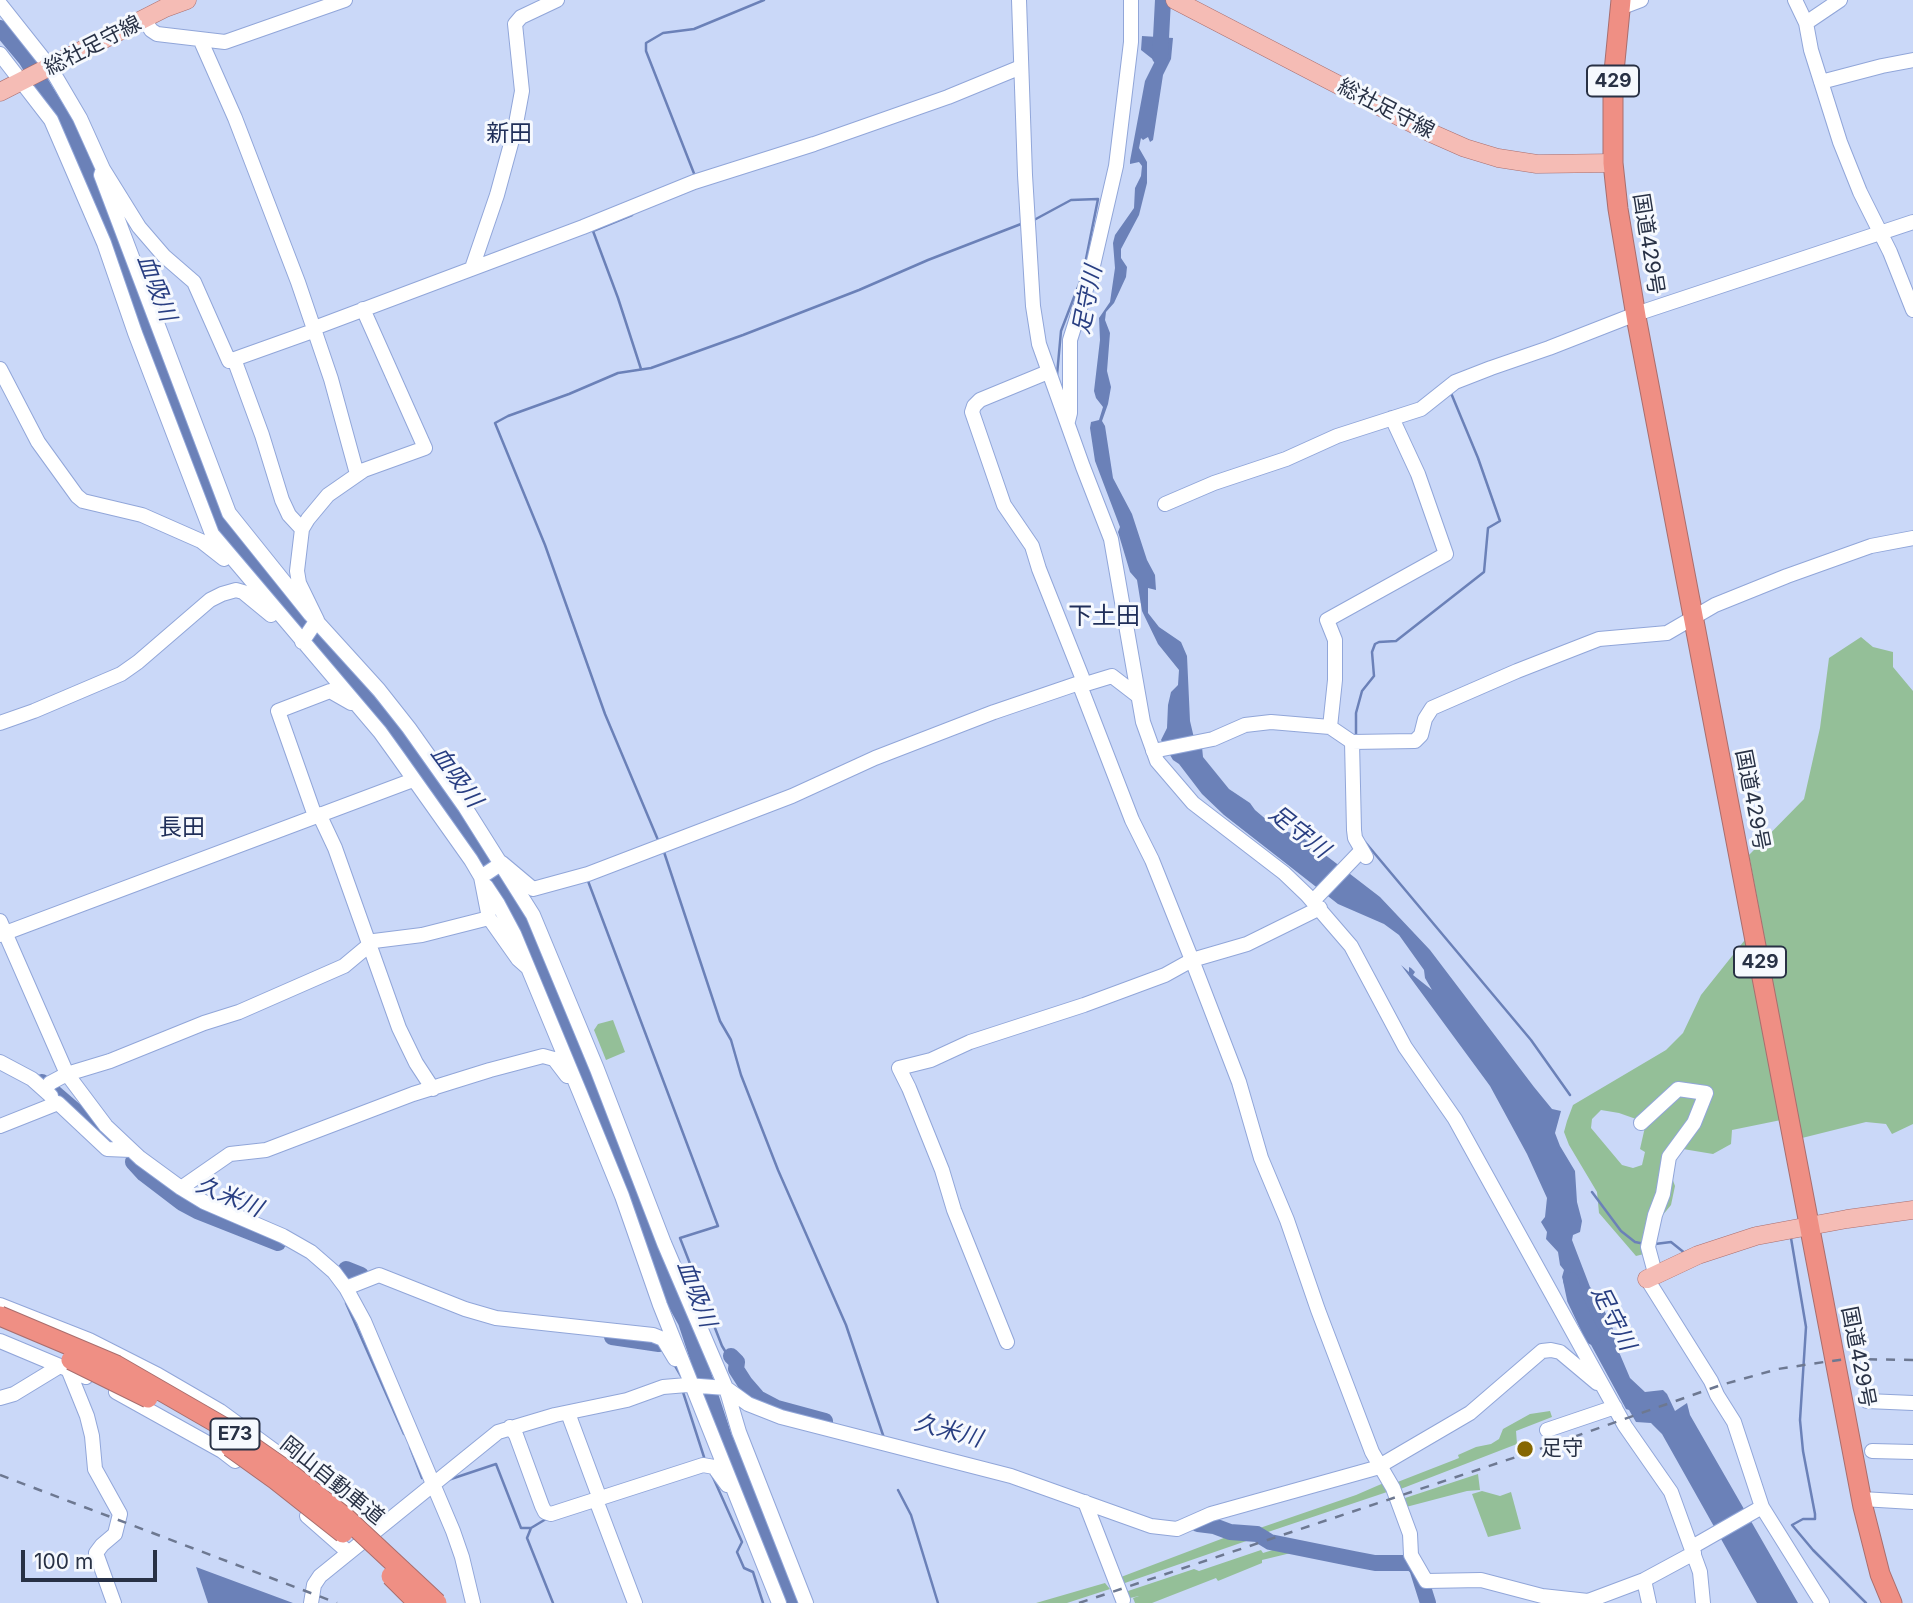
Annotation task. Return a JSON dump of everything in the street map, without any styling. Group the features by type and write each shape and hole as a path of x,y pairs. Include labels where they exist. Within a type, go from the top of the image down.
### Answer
{"highway":[{"name":"国道429号","path":"1620,4 1613,82 1613,163 1636,317 1862,1499 1880,1574 1892,1603"},
{"name":"岡山自動車道","path":"0,1316 116,1365 227,1429 283,1468 346,1518 437,1603"},
{"name":"岡山自動車道","path":"0,1331 44,1347 110,1378 168,1408 220,1440 338,1528 418,1603"}],"main road":[{"name":"総社足守線","path":"0,92 187,0"},
{"name":"総社足守線","path":"1175,0 1465,148 1498,158 1537,164 1613,163"},
{"path":"1651,1276 1733,1243 1810,1225 1913,1210"}],"street":[{"path":"145,20 150,30 157,34 216,42 233,41 345,0"},
{"path":"472,268 497,195 522,91 515,24 521,17 558,0"},
{"path":"1019,0 1033,306 1039,344 1111,539 1143,722 1166,773 1193,803 1317,902 1357,956 1405,1047 1455,1119 1604,1389 1671,1492 1695,1548 1703,1582 1703,1603"},
{"path":"1067,422 1070,413 1070,340 1092,270 1115,166 1132,42 1131,0"},
{"path":"1620,4 1641,0"},
{"path":"1795,0 1806,23 1811,50 1847,160 1883,236 1913,310"},
{"path":"1806,23 1840,0"},
{"path":"0,4 48,68 80,118 103,169 139,227 164,256 194,282 229,361 694,183 935,102 1021,67"},
{"path":"200,39 235,118 298,282 331,379 357,474"},
{"path":"0,54 24,80 51,120 104,243 208,525 219,544 380,732 455,837 498,904 622,1196 660,1305 696,1386 779,1603"},
{"path":"1821,82 1913,61"},
{"path":"103,169 101,175 229,513 310,614 379,690 409,728 533,915 607,1094 806,1603"},
{"path":"1165,504 1286,459 1337,436 1421,409 1455,382 1636,317 1883,236 1913,222"},
{"path":"316,621 299,583 297,571 302,529 328,495 357,474 425,448 363,309"},
{"path":"233,359 282,500 289,515 302,529"},
{"path":"0,369 38,442 77,496 83,501 142,515 201,541 245,574"},
{"path":"1048,372 980,400 972,412 1004,505 1032,546 1038,569 1082,677 1132,820 1195,960 1261,1158 1287,1220 1372,1452 1390,1482 1410,1534 1411,1555 1426,1581 1481,1580 1542,1596 1592,1602 1644,1580 1760,1508"},
{"path":"1330,727 1335,680 1335,640 1327,620 1446,554 1418,474 1392,418"},
{"path":"1155,750 1213,738 1245,725 1271,722 1330,727 1355,742 1415,741 1421,735 1425,719 1432,708 1517,671 1599,639 1667,633 1715,605 1832,559 1871,546 1913,538"},
{"path":"0,723 34,712 121,674 210,600 222,594 236,590 243,592 287,625"},
{"path":"303,639 316,621"},
{"path":"500,865 533,889 588,873 792,796 875,758 994,712 1084,683 1112,676 1138,696"},
{"path":"360,708 330,691 278,711 317,815 335,848 399,1028 416,1063 433,1088"},
{"path":"1007,1342 967,1243 942,1170 899,1068 931,1060 994,1033 1084,1005 1165,975 1195,960 1247,944 1317,902 1361,855 1354,830 1355,742"},
{"path":"413,780 2,930 67,1074 106,1126 131,1150 181,1188 204,1202 283,1236 311,1252 334,1272 346,1288 364,1321 462,1557 473,1603"},
{"path":"482,877 500,865"},
{"path":"482,877 489,918 527,967"},
{"path":"48,1087 67,1074 239,1012 344,966 374,941 422,935 489,918"},
{"path":"181,1188 230,1154 266,1150 301,1134 433,1088 543,1056 554,1059 580,1093"},
{"path":"0,1062 48,1087 58,1103 107,1149 131,1150"},
{"path":"1641,1123 1678,1089 1706,1093 1694,1122 1669,1157 1663,1194 1648,1247 1651,1276 1734,1422 1760,1508 1822,1603"},
{"path":"0,1126 58,1103"},
{"path":"346,1288 379,1275 465,1309 496,1318 653,1335 663,1339 696,1386"},
{"path":"0,1304 89,1340 158,1375 220,1411 340,1499 376,1529"},
{"path":"0,1341 106,1387 222,1451 314,1521 348,1552"},
{"path":"311,1603 316,1580 481,1443 510,1427 627,1400 663,1387 722,1388 748,1404 781,1417 1011,1476 1151,1526 1177,1529 1211,1514 1380,1465 1470,1413 1542,1351 1560,1352 1604,1389"},
{"path":"0,1398 64,1368"},
{"path":"64,1368 87,1416 95,1469 120,1514 115,1534 96,1553 114,1603"},
{"path":"1867,1401 1913,1404"},
{"path":"1547,1430 1615,1407"},
{"path":"568,1413 635,1603"},
{"path":"705,1414 709,1465"},
{"path":"510,1427 516,1435 545,1512 551,1514 703,1465 709,1465 719,1472 730,1491 736,1493"},
{"path":"1872,1451 1913,1452"},
{"path":"1862,1499 1913,1502"},
{"path":"1085,1502 1123,1600"},
{"path":"1644,1580 1649,1603"}],"green space":[{"path":"1861,637 1873,647 1893,652 1893,667 1913,691 1913,1124 1892,1134 1886,1124 1866,1122 1802,1138 1749,855 1804,799 1820,728 1829,658"},
{"path":"1748,936 1781,1120 1732,1130 1731,1144 1713,1154 1683,1149 1677,1156 1671,1175 1675,1186 1671,1205 1648,1233 1644,1254 1636,1256 1599,1213 1597,1192 1564,1132 1573,1105 1666,1050 1683,1033 1701,995","holes":["1601,1110 1636,1119 1645,1127 1640,1149 1645,1152 1642,1165 1633,1168 1622,1165 1591,1128 1592,1119"]},
{"path":"613,1020 625,1052 606,1060 594,1030 598,1024"},
{"path":"1550,1411 1552,1417 1516,1431 1517,1444 1398,1490 1395,1483 1459,1458 1458,1455 1476,1447 1491,1444 1499,1439 1503,1429 1530,1414"},
{"path":"1478,1474 1480,1490 1406,1507 1402,1499"},
{"path":"1386,1482 1390,1491 1265,1533 1254,1530 1356,1495"},
{"path":"1482,1491 1500,1496 1511,1492 1521,1529 1488,1537 1472,1494"},
{"path":"1229,1536 1255,1538 1122,1584 1121,1577"},
{"path":"1276,1549 1295,1552 1262,1560 1262,1563 1218,1581 1216,1578 1152,1603 1135,1603 1133,1598 1139,1596 1130,1598 1125,1592 1194,1569 1199,1571 1261,1550 1263,1553"},
{"path":"1105,1583 1110,1589 1067,1603 1036,1603"}],"water":[{"path":"1142,36 1173,38 1171,59 1163,75 1153,140 1150,142 1148,137 1143,140 1141,138 1139,148 1147,162 1147,183 1139,215 1121,249 1121,258 1127,267 1126,277 1114,303 1106,312 1105,320 1110,333 1107,371 1111,387 1102,421 1113,478 1132,514 1147,560 1155,575 1156,590 1148,588 1148,613 1159,627 1181,642 1187,656 1190,721 1194,738 1202,747 1203,757 1229,789 1250,803 1275,827 1302,837 1380,897 1430,950 1552,1109 1561,1111 1555,1133 1575,1171 1577,1202 1582,1221 1580,1232 1573,1235 1572,1240 1590,1287 1596,1293 1613,1329 1616,1345 1630,1378 1645,1392 1663,1390 1675,1411 1687,1403 1690,1415 1798,1603 1757,1603 1662,1434 1651,1423 1636,1422 1626,1409 1578,1321 1579,1318 1585,1317 1584,1307 1572,1297 1564,1284 1564,1270 1560,1265 1558,1252 1546,1239 1547,1232 1541,1222 1545,1217 1547,1198 1527,1154 1490,1086 1401,965 1409,972 1409,967 1411,968 1415,972 1413,975 1432,990 1424,970 1399,935 1384,924 1338,904 1224,815 1173,760 1161,740 1167,728 1168,705 1171,692 1178,685 1179,670 1158,644 1142,611 1137,580 1130,572 1118,532 1120,527 1095,461 1090,428 1091,422 1099,420 1103,407 1094,391 1100,340 1099,318 1110,302 1115,268 1113,243 1115,235 1134,208 1135,188 1141,176 1142,166 1139,162 1130,164 1130,161 1145,81 1155,61 1141,50"},
{"path":"196,1567 293,1603 208,1603"}],"waterway":[{"path":"695,176 646,51 646,43 663,33 694,29 764,0"},
{"name":"足守川","path":"1160,57 1163,0"},
{"name":"血吸川","path":"0,28 26,59 77,142 208,499 218,518 234,544 406,746 483,853 529,933 670,1293 686,1322 724,1437 793,1603"},
{"path":"1034,220 1071,200 1098,199 1083,274 1061,331 1057,375"},
{"path":"632,215 593,231 641,369"},
{"path":"658,840 605,714 545,545 495,423 618,373 651,368 743,335 1021,224"},
{"path":"1356,737 1356,713 1362,691 1374,676 1372,652 1375,644 1396,641 1484,572 1488,528 1500,521 1451,393"},
{"path":"1365,842 1531,1040 1570,1095"},
{"path":"663,849 720,1021 731,1040 741,1075 778,1170 846,1325 884,1438"},
{"path":"588,881 718,1226 680,1238 722,1346 736,1369"},
{"name":"久米川","path":"42,1082 107,1138"},
{"name":"久米川","path":"133,1162 144,1174 182,1203 278,1243"},
{"path":"1592,1192 1621,1231 1640,1243"},
{"path":"1791,1238 1806,1327 1800,1420 1815,1514 1815,1519 1803,1519 1792,1525 1866,1603"},
{"path":"1655,1244 1671,1242 1686,1254"},
{"name":"久米川","path":"346,1269 361,1275"},
{"name":"足守川","path":"1571,1280 1575,1299 1593,1337"},
{"path":"346,1303 404,1434"},
{"name":"久米川","path":"612,1337 659,1344"},
{"name":"久米川","path":"731,1356 737,1362 736,1369 758,1398 777,1408 825,1421"},
{"path":"674,1364 681,1376"},
{"path":"682,1389 704,1457"},
{"path":"410,1447 422,1478"},
{"path":"448,1480 496,1464 521,1528 531,1528 546,1519"},
{"path":"712,1475 742,1542 737,1552 744,1568 753,1572 763,1603"},
{"path":"898,1490 911,1515 938,1603"},
{"name":"久米川","path":"1198,1524 1230,1532 1257,1534 1270,1542 1375,1563 1412,1563 1417,1568 1428,1603"},
{"path":"531,1528 527,1538 553,1603"}],"railway":[{"path":"1079,1603 1528,1453 1721,1385 1778,1369 1824,1362 1848,1359 1913,1360"},
{"path":"0,1475 337,1603"}],"place":[{"name":"足守","path":"1525,1449"}],"district":[{"name":"新田","path":"509,134"},
{"name":"下土田","path":"1104,617"},
{"name":"長田","path":"182,828"}]}
